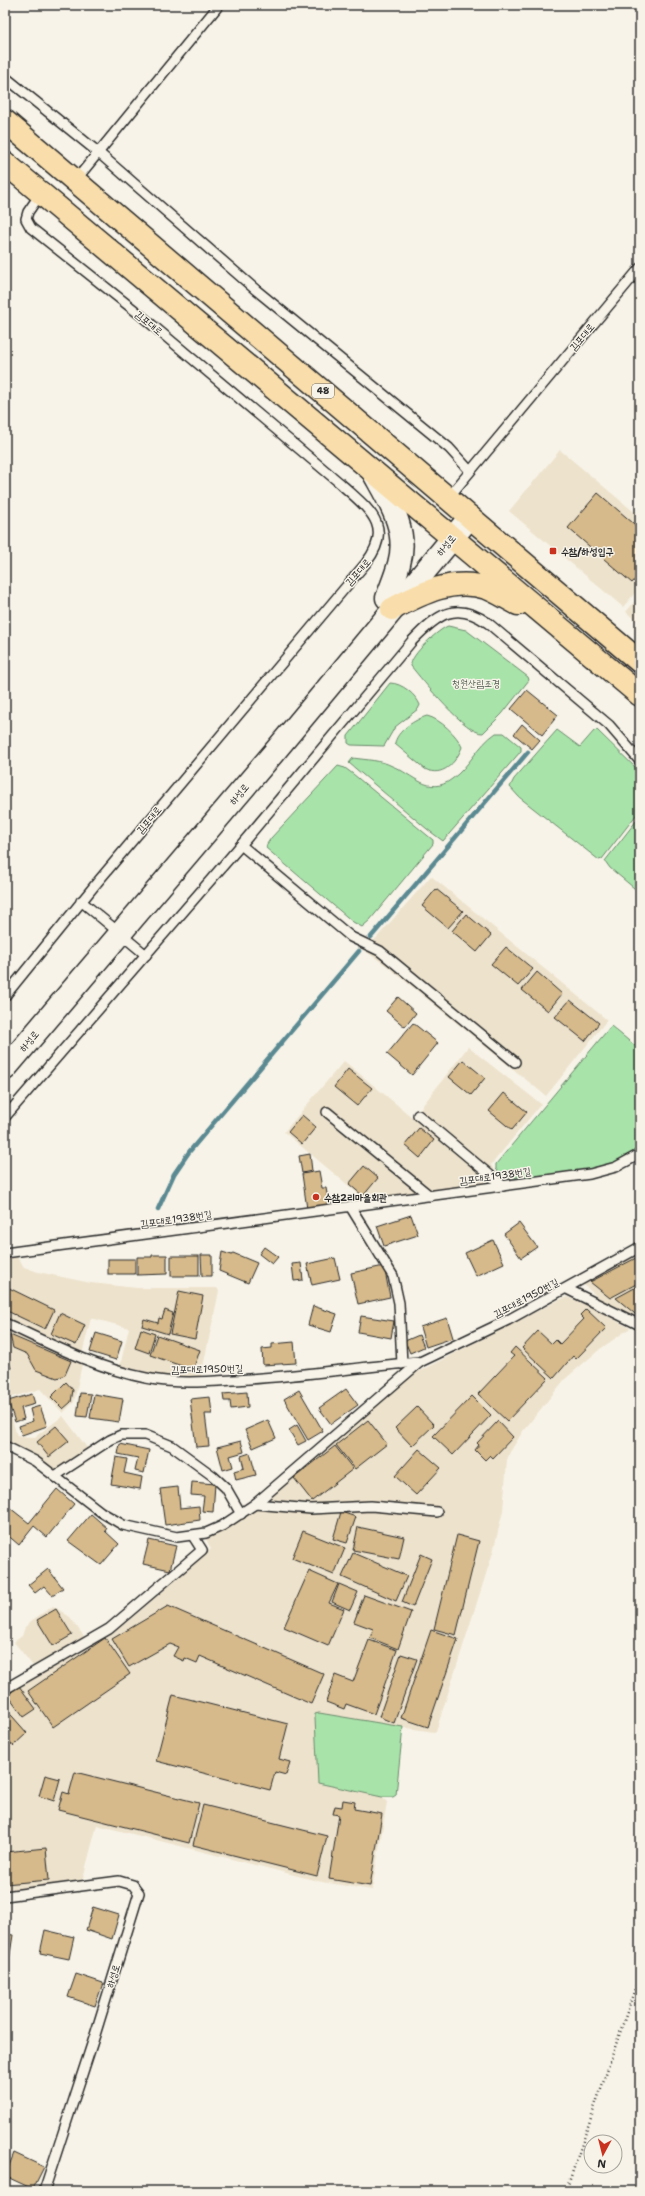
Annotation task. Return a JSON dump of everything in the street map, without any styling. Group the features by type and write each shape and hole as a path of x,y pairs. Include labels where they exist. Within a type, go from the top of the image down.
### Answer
{"main road":[{"name":"48","path":"5,121 640,662"},
{"path":"5,163 640,695"},
{"path":"389,604 435,589 468,584 487,589 550,620"}],"street":[{"path":"372,471 395,511 402,538 400,562 389,604"},
{"name":"하성로","path":"5,1054 276,750 389,604 448,534 459,508"},
{"name":"하성로","path":"5,1069 116,930"}],"lane":[{"path":"75,181 219,5"},
{"path":"5,77 99,153 256,290 449,448 470,470"},
{"name":"김포대로","path":"5,996 81,901 366,563 378,544 379,534 376,523 367,509 341,484 114,293 31,228 26,219 28,212 41,193"},
{"name":"김포대로","path":"459,508 470,470 640,268"},
{"path":"5,1117 241,845 412,641 432,621 449,612 467,612 488,623 610,725 640,761"},
{"path":"241,845 351,937 380,951 515,1062"},
{"path":"81,901 146,955"},
{"path":"327,1112 430,1196"},
{"path":"418,1115 503,1186"},
{"name":"김포대로1938번길","path":"5,1252 602,1172 640,1154"},
{"path":"350,1206 393,1276 399,1304 402,1364"},
{"name":"김포대로1950번길","path":"5,1446 36,1462 101,1512 123,1525 165,1535 193,1536 217,1528 255,1504 420,1362 477,1336 567,1289 640,1247"},
{"path":"567,1289 640,1325"},
{"name":"김포대로1950번길","path":"5,1323 80,1358 146,1378 166,1381 220,1381 274,1378 420,1362"},
{"path":"55,1476 110,1440 122,1436 144,1435 172,1446 213,1476 226,1488 241,1514"},
{"path":"255,1504 311,1509 371,1506 437,1512"},
{"path":"5,1689 119,1621 202,1550 193,1536"},
{"name":"하성로","path":"5,1896 119,1881 133,1885 138,1893 95,2034 44,2191"}],"path":[{"path":"566,2191 640,1974"}],"shaded area":[{"path":"560,450 640,517 640,587 623,607 509,511"},
{"path":"640,595 640,624 626,612"},
{"path":"431,876 607,1020 546,1096 387,966 365,951"},
{"path":"468,1047 541,1104 491,1165 497,1175 505,1182 366,1200 284,1132 344,1061 413,1118"},
{"path":"640,1252 640,1319 603,1302 583,1284 599,1273"},
{"path":"16,1256 24,1267 38,1272 91,1283 137,1288 217,1288 219,1291 201,1376 165,1376 120,1366 129,1328 91,1318 82,1354 5,1319 5,1258"},
{"path":"567,1297 587,1305 630,1328 600,1349 565,1379 523,1431 510,1452 507,1460 503,1511 493,1552 436,1731 434,1732 315,1714 318,1783 382,1797 387,1802 372,1890 322,1882 97,1825 83,1878 81,1880 5,1891 5,1695 28,1679 127,1622 211,1549 206,1539 232,1526 246,1516 414,1374"},
{"path":"5,1329 82,1364 74,1402 63,1413 40,1389 6,1399 17,1436 35,1437 63,1416 88,1449 55,1470 21,1448 5,1442"},
{"path":"53,1606 70,1617 85,1638 33,1666 14,1642 22,1636 25,1627 31,1621"}],"green space":[{"name":"청원산림조경","path":"448,626 466,630 528,677 529,680 502,714 483,733 476,731 467,725 445,706 411,666 419,650 432,637"},
{"path":"390,683 399,685 408,690 418,701 420,705 418,709 395,727 384,746 351,745 348,743 348,736"},
{"path":"427,716 437,720 448,728 460,742 462,747 456,758 448,767 437,772 425,769 395,744 396,739 407,726"},
{"path":"557,730 580,747 594,731 597,730 640,772 640,810 602,859 599,860 519,797 510,787 514,779"},
{"path":"496,733 504,733 521,747 521,751 443,841 349,763 353,758 383,762 421,782 436,786 444,784 458,774 484,744"},
{"path":"338,766 345,768 353,774 433,840 433,844 370,920 362,927 353,922 266,848 271,838"},
{"path":"640,816 640,893 610,868 605,861"},
{"path":"611,1026 640,1050 640,1148 608,1166 577,1173 506,1178 496,1169 496,1164"},
{"path":"319,1713 403,1727 396,1795 393,1797 382,1797 318,1783 315,1714"}],"building":[{"path":"598,493 640,529 640,574 632,583 568,528"},
{"path":"527,690 558,715 542,735 511,709"},
{"path":"522,724 540,740 532,749 514,734"},
{"path":"436,889 463,911 448,928 422,906"},
{"path":"466,914 491,935 477,952 452,931"},
{"path":"506,947 533,969 518,986 491,964"},
{"path":"537,972 562,994 548,1011 522,990"},
{"path":"398,997 416,1013 405,1027 386,1011"},
{"path":"570,1000 599,1023 585,1041 555,1017"},
{"path":"413,1023 438,1043 412,1075 387,1054"},
{"path":"463,1060 485,1078 471,1095 449,1077"},
{"path":"348,1069 372,1088 357,1106 334,1087"},
{"path":"504,1093 527,1112 512,1130 489,1111"},
{"path":"302,1115 316,1127 302,1144 288,1132"},
{"path":"419,1128 434,1140 420,1158 405,1145"},
{"path":"310,1154 312,1171 302,1173 299,1156"},
{"path":"364,1166 378,1178 363,1196 349,1184"},
{"name":"수참2리마을회관","path":"319,1171 322,1188 326,1188 329,1206 307,1209 302,1174"},
{"path":"411,1215 418,1235 384,1246 377,1226"},
{"path":"519,1223 537,1247 521,1258 504,1234"},
{"path":"493,1240 504,1263 476,1276 465,1253"},
{"path":"264,1247 278,1257 272,1264 259,1254"},
{"path":"222,1252 232,1255 233,1253 257,1263 248,1283 219,1271"},
{"path":"152,1255 167,1255 167,1274 137,1275 137,1257 152,1257"},
{"path":"201,1255 212,1255 212,1276 202,1276"},
{"path":"171,1256 199,1256 199,1276 171,1276"},
{"path":"335,1258 340,1279 312,1285 307,1264"},
{"path":"636,1258 640,1266 640,1282 610,1298 590,1282"},
{"path":"108,1259 135,1259 135,1274 108,1274"},
{"path":"301,1263 303,1280 294,1281 292,1264"},
{"path":"384,1266 390,1297 358,1304 351,1273"},
{"path":"640,1285 640,1318 616,1298"},
{"path":"5,1286 54,1310 45,1329 5,1310"},
{"path":"179,1291 203,1296 195,1339 170,1334"},
{"path":"313,1306 337,1314 331,1332 308,1325"},
{"path":"586,1309 606,1328 576,1359 573,1356 554,1378 522,1348 538,1331 552,1344 556,1340 560,1344 584,1319 580,1315"},
{"path":"165,1310 173,1313 168,1334 142,1326 144,1319 158,1323 159,1318 162,1319"},
{"path":"60,1313 85,1325 76,1345 51,1334"},
{"path":"361,1316 394,1321 391,1338 358,1332"},
{"path":"447,1318 453,1338 426,1347 420,1327"},
{"path":"141,1329 155,1334 149,1353 135,1348"},
{"path":"96,1333 122,1341 116,1360 90,1352"},
{"path":"10,1335 71,1361 65,1375 57,1378 36,1370 27,1354 13,1348"},
{"path":"157,1335 200,1350 193,1370 150,1355"},
{"path":"419,1335 424,1347 410,1353 405,1341"},
{"path":"294,1342 296,1363 263,1365 262,1349 272,1348 272,1344"},
{"path":"515,1347 548,1378 507,1421 478,1394 514,1356 510,1353"},
{"path":"7,1357 11,1368 5,1371 5,1358"},
{"path":"640,1361 640,1384 638,1383"},
{"path":"66,1382 73,1390 71,1402 63,1409 51,1397"},
{"path":"346,1389 358,1405 331,1424 319,1408"},
{"path":"299,1390 323,1431 308,1440 284,1399"},
{"path":"247,1392 248,1407 231,1409 230,1401 224,1401 223,1394"},
{"path":"80,1393 91,1394 87,1417 77,1416"},
{"path":"32,1394 35,1404 21,1408 24,1419 15,1422 8,1401"},
{"path":"94,1394 123,1399 119,1422 90,1418"},
{"path":"472,1396 491,1415 453,1455 433,1436"},
{"path":"210,1397 212,1414 205,1414 209,1446 196,1447 190,1399"},
{"path":"40,1406 47,1426 22,1435 19,1426 33,1421 30,1409"},
{"path":"417,1407 434,1425 412,1446 395,1428"},
{"path":"268,1420 276,1438 253,1448 245,1430"},
{"path":"368,1420 387,1444 355,1469 336,1445"},
{"path":"498,1421 513,1437 493,1458 490,1455 485,1460 475,1450 479,1445 477,1443"},
{"path":"297,1425 306,1441 298,1445 289,1430"},
{"path":"56,1426 69,1441 49,1457 37,1442"},
{"path":"241,1441 244,1452 230,1456 233,1467 223,1470 217,1447"},
{"path":"120,1444 149,1450 144,1473 135,1471 138,1458 118,1454"},
{"path":"335,1446 353,1469 312,1501 294,1478"},
{"path":"419,1449 441,1468 416,1495 395,1476"},
{"path":"250,1453 256,1475 236,1480 234,1471 244,1468 241,1456"},
{"path":"116,1457 127,1459 124,1473 142,1477 140,1489 111,1484"},
{"path":"192,1482 215,1484 213,1512 202,1511 204,1496 191,1495"},
{"path":"178,1487 180,1508 199,1506 200,1520 165,1525 160,1489"},
{"path":"57,1489 74,1504 47,1537 34,1526 19,1545 5,1533 5,1504 29,1523"},
{"path":"341,1512 356,1517 347,1543 333,1539"},
{"path":"91,1514 107,1528 105,1531 119,1544 101,1565 68,1541"},
{"path":"358,1527 404,1537 399,1559 353,1550"},
{"path":"303,1531 345,1548 334,1575 292,1558"},
{"path":"457,1535 479,1541 456,1635 434,1629"},
{"path":"149,1540 176,1546 170,1570 143,1564"},
{"path":"353,1553 407,1576 396,1601 342,1577"},
{"path":"421,1554 432,1559 413,1607 402,1602"},
{"path":"48,1569 63,1588 52,1595 44,1586 35,1593 28,1585"},
{"path":"309,1571 338,1584 329,1603 344,1609 328,1646 284,1627"},
{"path":"339,1584 358,1592 350,1610 332,1602"},
{"path":"364,1595 411,1612 398,1649 370,1638 373,1629 354,1622"},
{"path":"168,1606 324,1674 311,1704 200,1656 197,1663 185,1658 184,1661 173,1656 178,1647 170,1644 129,1667 112,1639"},
{"path":"56,1609 72,1635 53,1646 37,1620"},
{"path":"431,1630 458,1639 428,1727 401,1718"},
{"path":"105,1638 130,1674 53,1727 28,1691"},
{"path":"369,1640 397,1650 374,1714 346,1704 344,1709 326,1702 335,1675 353,1682"},
{"path":"401,1654 417,1659 394,1723 379,1717"},
{"path":"19,1686 36,1709 24,1717 8,1695"},
{"path":"173,1695 288,1724 279,1759 290,1762 286,1775 275,1772 270,1790 156,1761"},
{"path":"5,1708 27,1733 13,1746 5,1737"},
{"path":"75,1772 199,1803 189,1843 58,1810 63,1792 69,1794"},
{"path":"45,1775 60,1779 54,1801 39,1796"},
{"path":"343,1800 355,1802 354,1809 382,1814 370,1886 329,1879 339,1815 333,1814 335,1806 342,1807"},
{"path":"203,1805 327,1836 317,1876 193,1845"},
{"path":"46,1848 49,1880 5,1884 5,1852"},
{"path":"93,1907 119,1915 112,1939 86,1930"},
{"path":"45,1930 74,1937 69,1959 40,1953"},
{"path":"5,1934 13,1935 8,1967 5,1966"},
{"path":"76,1974 103,1983 95,2006 68,1997"},
{"path":"14,2153 44,2167 33,2189 5,2176"}],"waterway":[{"path":"371,937 528,752"},
{"path":"158,1209 174,1174 189,1152 359,951"}],"place":[{"name":"수참/하성입구","path":"553,551"},
{"name":"수참2리마을회관","path":"316,1197"}]}
